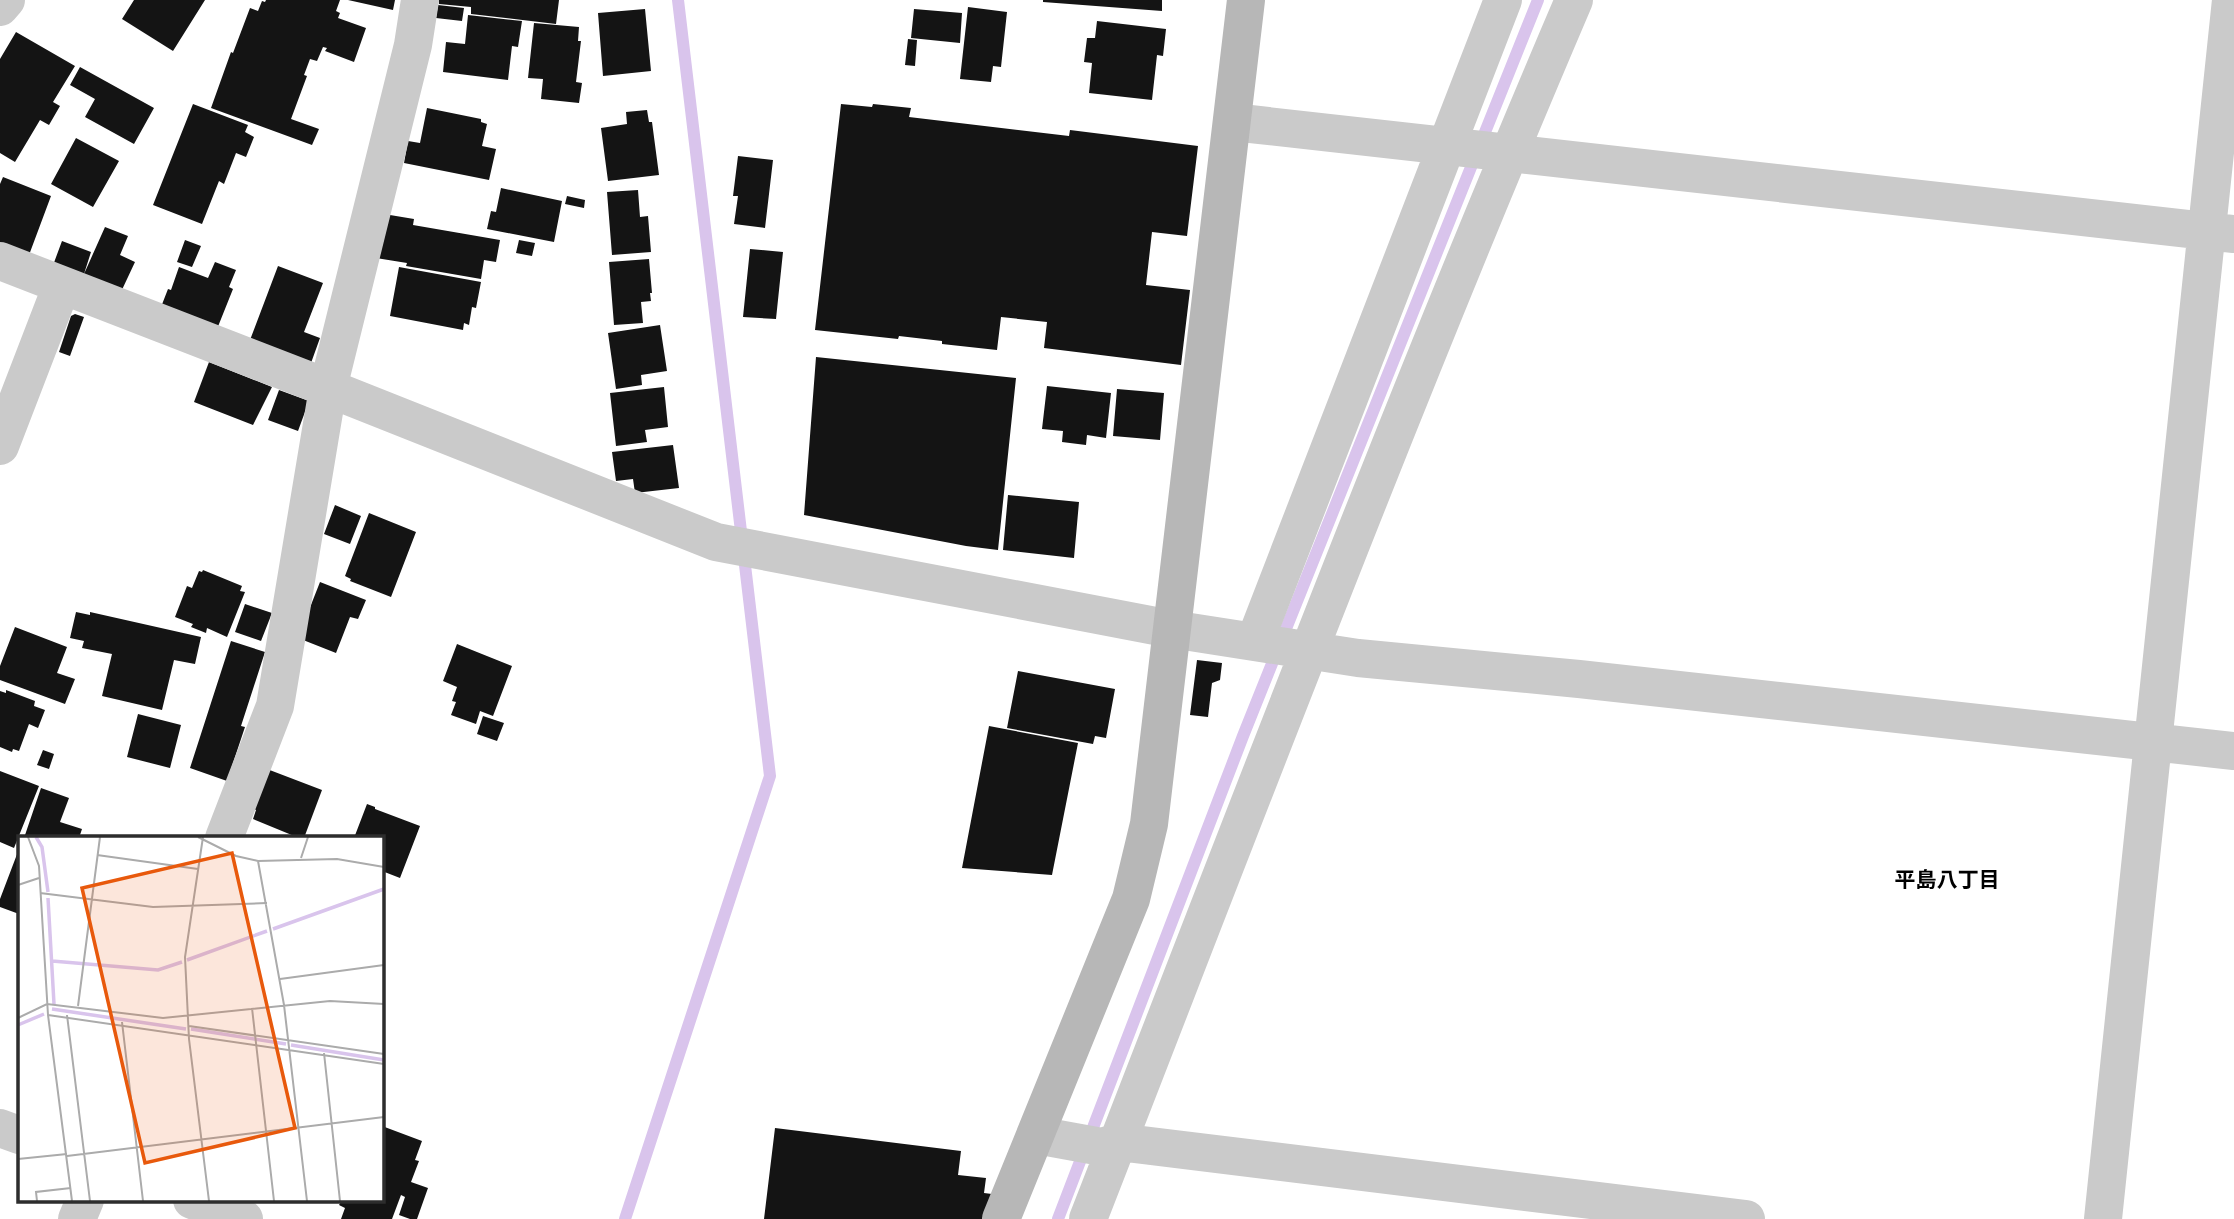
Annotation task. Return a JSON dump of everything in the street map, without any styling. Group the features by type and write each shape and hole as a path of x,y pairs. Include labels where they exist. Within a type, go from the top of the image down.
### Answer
{"street":[{"path":"0,7 6,0"},
{"path":"225,836 275,706 328,388 413,45 420,0"},
{"path":"1001,1219 1047,1138 1131,900 1149,824 1246,0"},
{"path":"1280,645 1477,150 1503,0"},
{"path":"1088,1219 1110,1145 1280,645 1477,150 1574,0"},
{"path":"2103,1219 2153,742 2220,233 2231,0"},
{"path":"1231,122 2220,233"},
{"path":"0,261 716,542 1171,629 1358,658 2234,751"},
{"path":"0,446 62,285"},
{"path":"0,1128 18,1135"},
{"path":"1047,1138 1746,1219"},
{"path":"77,1219 84,1202"},
{"path":"197,1202 244,1219"}],"building":[{"path":"134,0 205,0 173,51 122,19"},
{"path":"340,0 336,11 340,13 338,18 366,28 354,62 325,51 327,48 323,47 317,61 310,59 304,75 307,76 291,119 319,129 312,145 211,108 250,8 258,11 262,1"},
{"path":"348,0 395,0 393,10"},
{"path":"439,0 559,0 556,24 471,14 471,7 439,4"},
{"path":"1162,0 1162,11 1043,2"},
{"path":"438,5 464,8 462,21 436,18"},
{"path":"968,7 1007,12 1001,67 993,66 991,82 960,79"},
{"path":"645,9 651,71 603,76 598,13"},
{"path":"914,9 962,13 960,43 911,38"},
{"path":"468,15 522,21 518,47 512,46 508,80 443,72 446,42 465,44"},
{"path":"1097,21 1166,29 1163,56 1157,55 1152,100 1089,93 1092,63 1084,62 1087,38 1095,38"},
{"path":"534,23 579,27 578,41 581,41 576,82 582,83 579,103 541,99 543,79 528,78"},
{"path":"16,32 75,66 53,102 60,106 49,125 40,120 15,162 0,153 0,59"},
{"path":"908,39 917,40 915,66 905,65"},
{"path":"80,67 154,108 134,144 85,117 95,99 70,85"},
{"path":"193,104 248,125 245,132 254,137 246,157 236,153 224,184 219,181 202,224 153,205"},
{"path":"841,104 911,108 909,117 1069,136 1070,130 1198,146 1187,236 1152,232 1146,285 1190,290 1181,365 1044,348 1047,322 1001,317 997,350 899,336 898,339 815,330"},
{"path":"427,108 481,119 481,122 487,124 482,146 496,149 489,180 404,163 408,141 420,143"},
{"path":"647,110 649,122 652,122 659,175 608,181 601,128 627,124 626,112"},
{"path":"76,138 119,161 93,207 51,184"},
{"path":"738,156 773,160 765,228 734,224 738,196 733,196"},
{"path":"3,177 51,196 29,255 0,244 0,184"},
{"path":"501,188 562,201 554,242 487,229 491,211 496,212"},
{"path":"638,190 640,217 648,216 651,252 612,255 607,192"},
{"path":"567,196 585,200 584,208 565,204"},
{"path":"384,214 414,219 413,225 500,240 496,262 484,260 481,279 376,258"},
{"path":"105,227 128,236 120,255 135,262 120,294 52,268 62,241 91,252 84,274"},
{"path":"185,240 201,246 192,267 177,262"},
{"path":"519,240 535,243 532,256 516,253"},
{"path":"750,249 783,252 776,319 743,317"},
{"path":"649,259 652,293 651,301 641,302 643,323 614,325 609,262"},
{"path":"215,262 236,270 229,287 233,289 217,329 161,307 168,289 171,290 179,267 208,278"},
{"path":"278,266 323,283 304,332 320,338 311,363 250,340"},
{"path":"399,267 481,282 476,308 472,307 469,325 464,323 463,330 390,316"},
{"path":"75,314 84,317 70,356 59,352 71,316"},
{"path":"660,325 667,371 641,375 642,385 616,389 608,333"},
{"path":"816,357 1016,378 998,550 804,515"},
{"path":"209,362 272,387 253,425 194,402"},
{"path":"1047,386 1111,393 1106,438 1087,435 1086,445 1062,442 1063,431 1042,429"},
{"path":"664,387 668,427 645,430 647,442 616,446 610,393"},
{"path":"1117,389 1164,393 1160,440 1113,436"},
{"path":"279,390 309,401 298,431 268,420"},
{"path":"673,445 679,488 635,493 633,479 616,481 612,452"},
{"path":"1008,495 1079,502 1074,558 1003,550"},
{"path":"335,505 361,516 350,544 324,534"},
{"path":"369,513 416,532 391,597 350,581 351,579 345,576"},
{"path":"203,570 242,586 240,591 245,592 227,637 207,628 206,633 175,617 187,586 192,588 199,571"},
{"path":"320,582 366,600 358,619 350,617 336,653 298,638"},
{"path":"245,604 272,613 261,641 235,632"},
{"path":"76,612 90,615 90,612 201,637 195,664 174,660 162,710 102,696 112,654 82,648 84,641 70,638"},
{"path":"15,627 67,647 57,673 75,679 65,704 0,680 0,666"},
{"path":"231,641 265,652 241,726 245,727 227,781 190,768"},
{"path":"457,644 512,666 493,716 480,711 476,724 451,715 456,702 452,701 457,687 443,681"},
{"path":"1197,660 1222,663 1220,680 1212,683 1208,717 1190,715"},
{"path":"1018,671 1115,689 1106,738 1095,736 1093,744 1007,728"},
{"path":"6,690 35,701 34,706 45,710 38,728 29,724 19,751 13,749 12,752 0,747 0,691 6,693"},
{"path":"138,714 181,725 170,768 127,757"},
{"path":"483,716 504,723 497,741 477,734"},
{"path":"989,726 1078,743 1052,875 962,868"},
{"path":"43,750 54,754 49,769 37,765"},
{"path":"267,769 322,790 305,836 294,836 253,819 256,810 252,808"},
{"path":"0,771 39,786 14,848 0,842"},
{"path":"41,788 69,798 60,822 82,829 80,836 25,836"},
{"path":"367,804 420,826 400,878 383,871 383,836 355,836"},
{"path":"18,852 18,914 0,907 0,899"},
{"path":"383,1126 422,1141 415,1160 419,1161 411,1182 428,1188 417,1219 399,1215 405,1197 401,1195 392,1219 341,1219 345,1208 339,1205 341,1202 383,1202"},
{"path":"775,1128 961,1151 958,1175 986,1178 984,1193 992,1194 982,1219 764,1219"}],"waterway":[{"path":"625,1219 770,776 678,0"},
{"path":"1058,1219 1243,736 1538,0"}],"district":[{"name":"平島八丁目","path":"1947,880"}]}
